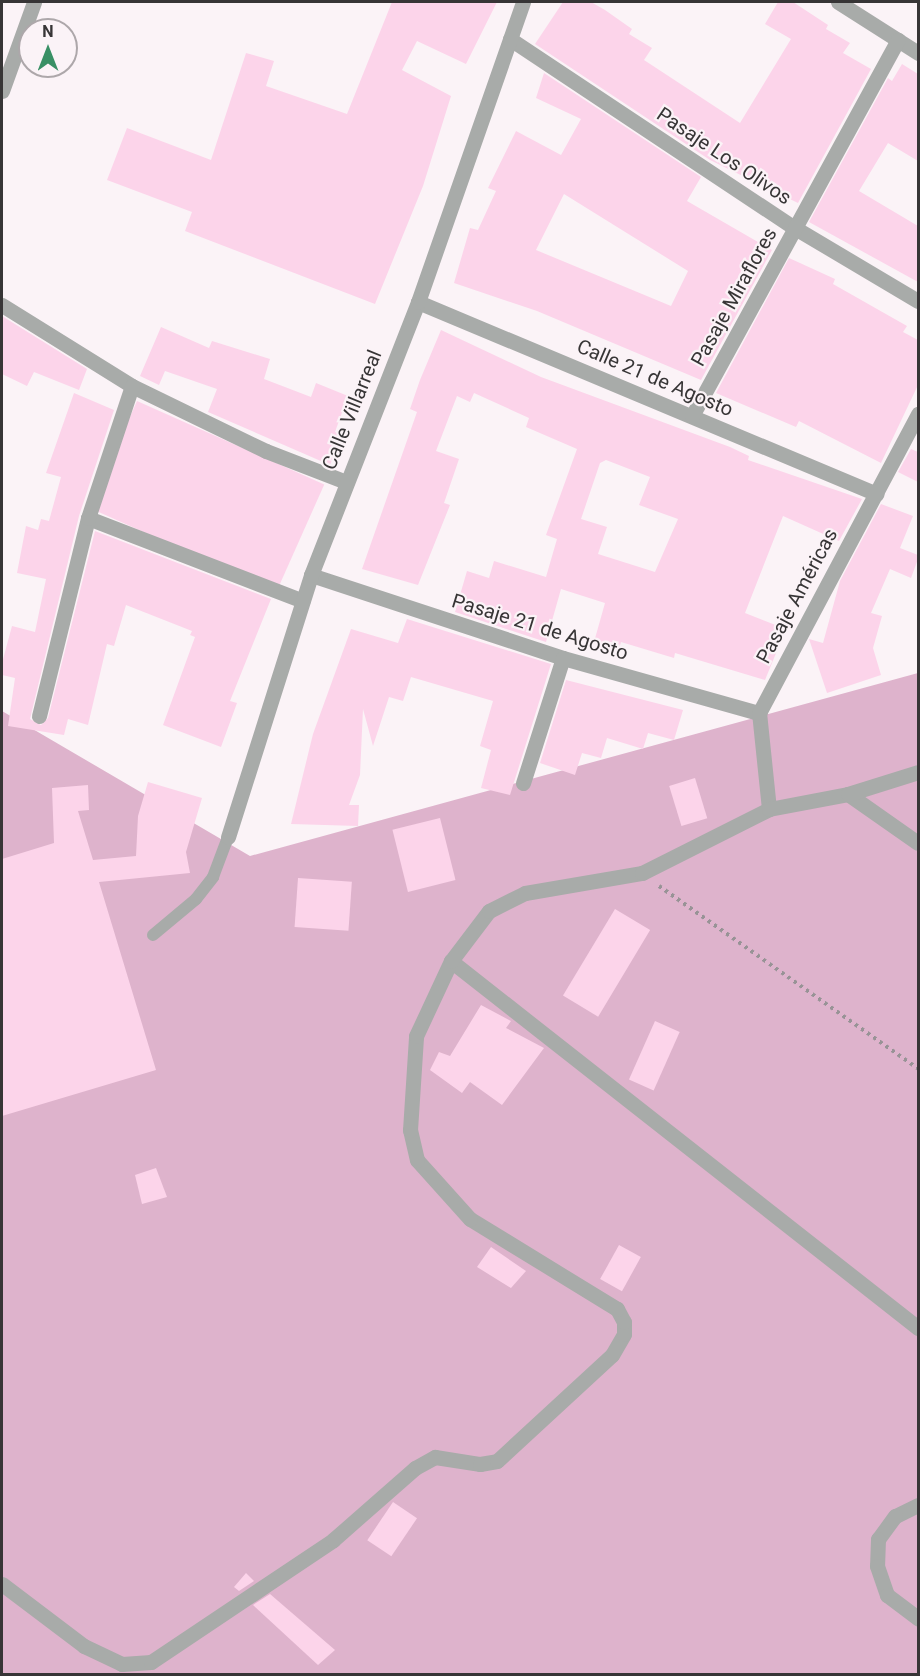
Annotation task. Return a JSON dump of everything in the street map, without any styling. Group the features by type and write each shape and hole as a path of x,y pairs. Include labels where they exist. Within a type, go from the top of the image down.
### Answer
{"street":[{"path":"2,91 34,2"},
{"name":"Calle Villarreal","path":"228,837 311,575 418,302 523,2"},
{"path":"837,2 918,53"},
{"name":"Pasaje Los Olivos","path":"510,39 795,228 918,301"},
{"name":"Pasaje Miraflores","path":"692,416 898,40"},
{"name":"Calle 21 de Agosto","path":"418,302 876,494"},
{"path":"2,305 132,386 266,451 346,482"},
{"path":"39,716 88,518 132,386"},
{"name":"Pasaje Américas","path":"759,713 918,415"},
{"path":"88,518 303,601"},
{"name":"Pasaje 21 de Agosto","path":"311,575 563,658 759,713"},
{"path":"523,783 563,658"},
{"path":"759,713 769,809"},
{"path":"2,1584 84,1646 122,1664 151,1662 333,1540 415,1468 435,1457 480,1464 497,1461 612,1355 624,1334 617,1309 470,1219 417,1160 410,1130 416,1036 451,961 489,911 525,894 642,873 769,809 848,794 918,772"},
{"path":"848,794 918,843"},
{"path":"451,961 918,1328"},
{"path":"918,1505 895,1516 878,1539 877,1566 887,1594 918,1618"}],"lane":[{"path":"153,935 196,899 213,877 228,837"}],"path":[{"path":"642,873 918,1069"}],"shaded area":[{"path":"918,673 918,1674 2,1674 2,711 250,856"}],"building":[{"path":"392,2 497,2 466,64 417,41 402,70 451,96 423,186 375,304 185,231 192,212 107,180 127,128 211,160 246,53 274,61 266,86 347,114"},
{"path":"563,2 591,2 605,10 632,29 629,34 652,48 644,60 740,123 791,39 765,24 778,2 793,2 828,25 826,29 850,43 843,53 871,69 798,203 710,160 535,44"},
{"path":"902,64 918,74 918,161 888,143 859,191 918,226 918,282 809,222 888,78 892,81"},
{"path":"544,73 701,177 687,201 772,250 701,380 537,311 454,283 470,228 478,230 496,191 488,188 516,131 561,155 581,119 536,98","holes":["564,194 688,271 671,306 536,250"]},
{"path":"789,258 835,279 833,284 907,326 903,332 918,340 918,385 881,463 799,421 796,427 716,393"},
{"path":"2,316 87,369 79,390 34,372 27,386 2,374"},
{"path":"161,327 209,348 212,341 270,359 264,379 311,397 316,383 348,396 335,432 342,435 330,465 208,412 217,389 165,371 159,385 140,376"},
{"path":"441,330 541,377 730,447 749,456 748,460 862,499 839,541 783,516 745,613 786,629 765,680 675,653 674,658 621,642 619,649 594,642 605,603 561,589 546,642 455,612 467,571 489,578 494,561 546,577 557,539 546,535 577,449 526,427 529,418 474,393 470,402 457,396 436,451 459,459 444,503 450,505 418,585 362,569 417,412 410,409","holes":["606,460 650,477 639,505 678,519 655,572 598,554 607,527 581,519 600,463"]},
{"path":"74,393 114,410 79,516 30,719 41,725 48,718 95,531 271,599 230,701 237,703 221,747 163,725 195,637 190,635 192,631 126,605 114,646 107,644 88,725 68,719 64,735 8,726 15,678 2,675 2,663 12,626 35,632 46,579 17,573 26,526 38,530 41,519 49,521 61,477 46,473"},
{"path":"137,401 324,484 277,591 89,508"},
{"path":"911,449 918,452 918,482 898,472"},
{"path":"881,504 913,516 900,548 918,555 918,559 911,578 890,569 871,613 882,616 873,648 881,675 827,693 809,639 823,643 840,581"},
{"path":"407,619 551,664 510,795 481,788 491,750 480,746 493,701 411,677 403,701 389,697 373,746 363,709 360,775 349,805 359,805 358,826 291,824 313,734 351,629 398,643"},
{"path":"566,680 683,710 674,740 648,733 643,749 607,738 601,758 582,753 575,775 540,763"},
{"path":"695,778 707,818 681,826 669,786"},
{"path":"148,782 202,798 186,852 190,873 99,882 156,1070 2,1116 2,859 54,843 52,788 88,785 89,810 78,811 93,860 136,856 138,816"},
{"path":"440,818 455,880 408,892 392,830"},
{"path":"298,878 352,882 348,931 295,927"},
{"path":"615,909 650,930 598,1017 563,996"},
{"path":"481,1005 511,1021 506,1028 544,1048 502,1105 470,1082 462,1093 430,1070 439,1052 450,1056"},
{"path":"655,1021 680,1032 654,1090 629,1079"},
{"path":"156,1168 167,1197 142,1204 135,1175"},
{"path":"619,1245 641,1257 622,1291 600,1279"},
{"path":"491,1247 526,1271 511,1288 477,1267"},
{"path":"393,1502 417,1518 391,1556 367,1540"},
{"path":"246,1573 254,1581 239,1591 234,1587"},
{"path":"270,1594 335,1650 318,1665 253,1605"}]}
